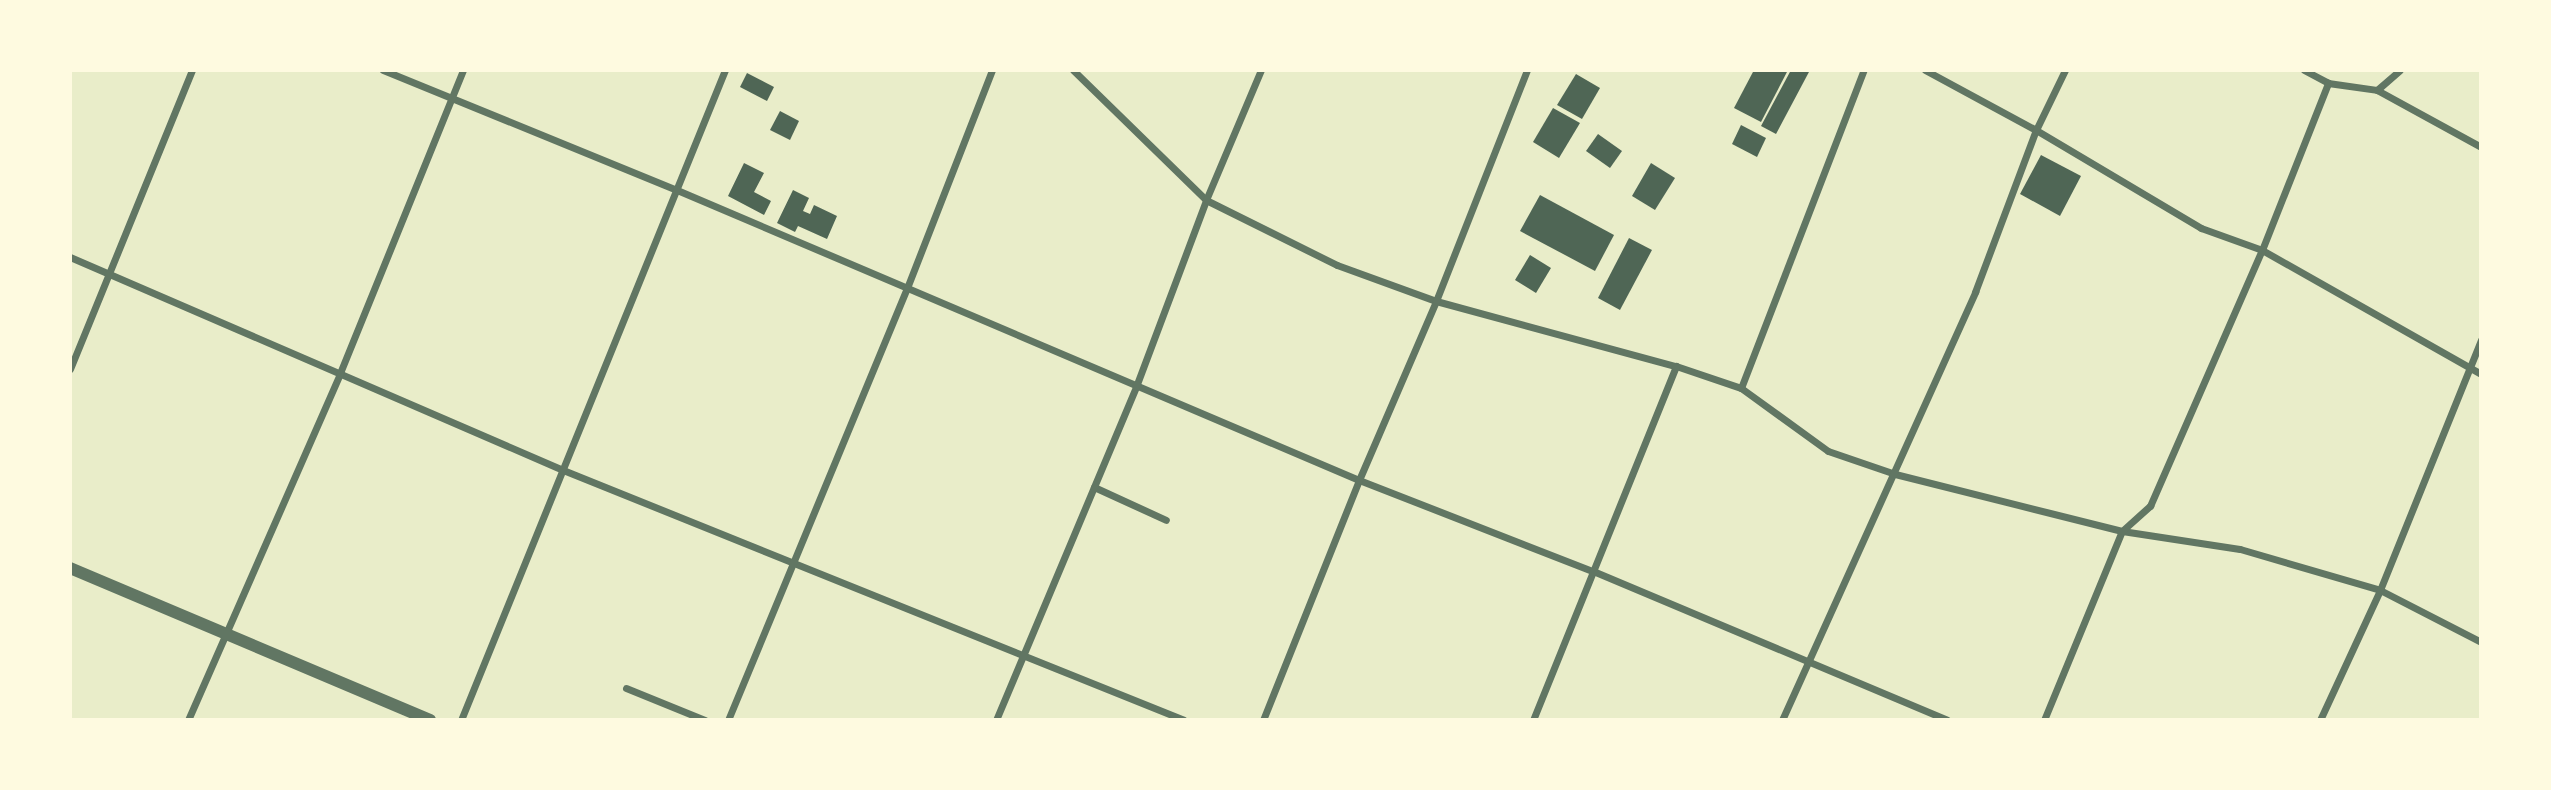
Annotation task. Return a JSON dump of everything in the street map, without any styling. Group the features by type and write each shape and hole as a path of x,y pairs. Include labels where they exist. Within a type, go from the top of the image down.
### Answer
{"street":[{"path":"70,369 192,70"},
{"path":"383,70 677,190 1359,480 1593,570 1947,720"},
{"path":"188,720 340,373 463,70"},
{"path":"461,720 725,70"},
{"path":"728,720 792,560 907,288 992,70"},
{"path":"1073,70 1206,200 1337,265 1436,301 1676,366 1741,387 1828,452 1895,474 2122,531 2240,548 2380,590 2481,642"},
{"path":"996,720 1137,384 1206,200 1261,70"},
{"path":"1263,720 1359,480 1436,301 1527,70"},
{"path":"1741,387 1864,70"},
{"path":"1925,70 2036,130 2200,228 2262,250 2481,373"},
{"path":"1783,720 1806,662 1895,474 1975,292 2036,130 2064,70"},
{"path":"2304,70 2328,83 2377,90 2481,147"},
{"path":"2377,90 2400,70"},
{"path":"2044,720 2122,531 2150,506 2262,250 2328,83"},
{"path":"70,257 564,470 1184,720"},
{"path":"2320,720 2380,590 2481,340"},
{"path":"1533,720 1676,366"},
{"path":"1094,487 1166,520"},
{"path":"70,568 430,720"},
{"path":"626,688 705,720"}],"building":[{"path":"1754,70 1788,70 1761,122 1734,108"},
{"path":"1791,70 1810,70 1776,134 1761,126"},
{"path":"747,73 774,87 767,101 740,87"},
{"path":"1576,74 1600,88 1582,119 1557,105"},
{"path":"1553,108 1580,123 1559,158 1533,142"},
{"path":"780,111 799,121 790,140 770,130"},
{"path":"1741,125 1766,138 1757,157 1732,144"},
{"path":"1598,134 1622,151 1610,168 1586,151"},
{"path":"2041,155 2081,176 2060,216 2020,194"},
{"path":"744,163 764,173 754,192 771,201 764,215 728,196"},
{"path":"1651,163 1675,178 1655,210 1632,196"},
{"path":"793,190 809,198 803,211 810,214 814,205 837,216 827,239 798,226 795,232 777,223"},
{"path":"1540,195 1614,235 1595,271 1520,231"},
{"path":"1629,238 1652,250 1620,310 1598,298"},
{"path":"1530,255 1551,268 1536,293 1515,280"}]}
